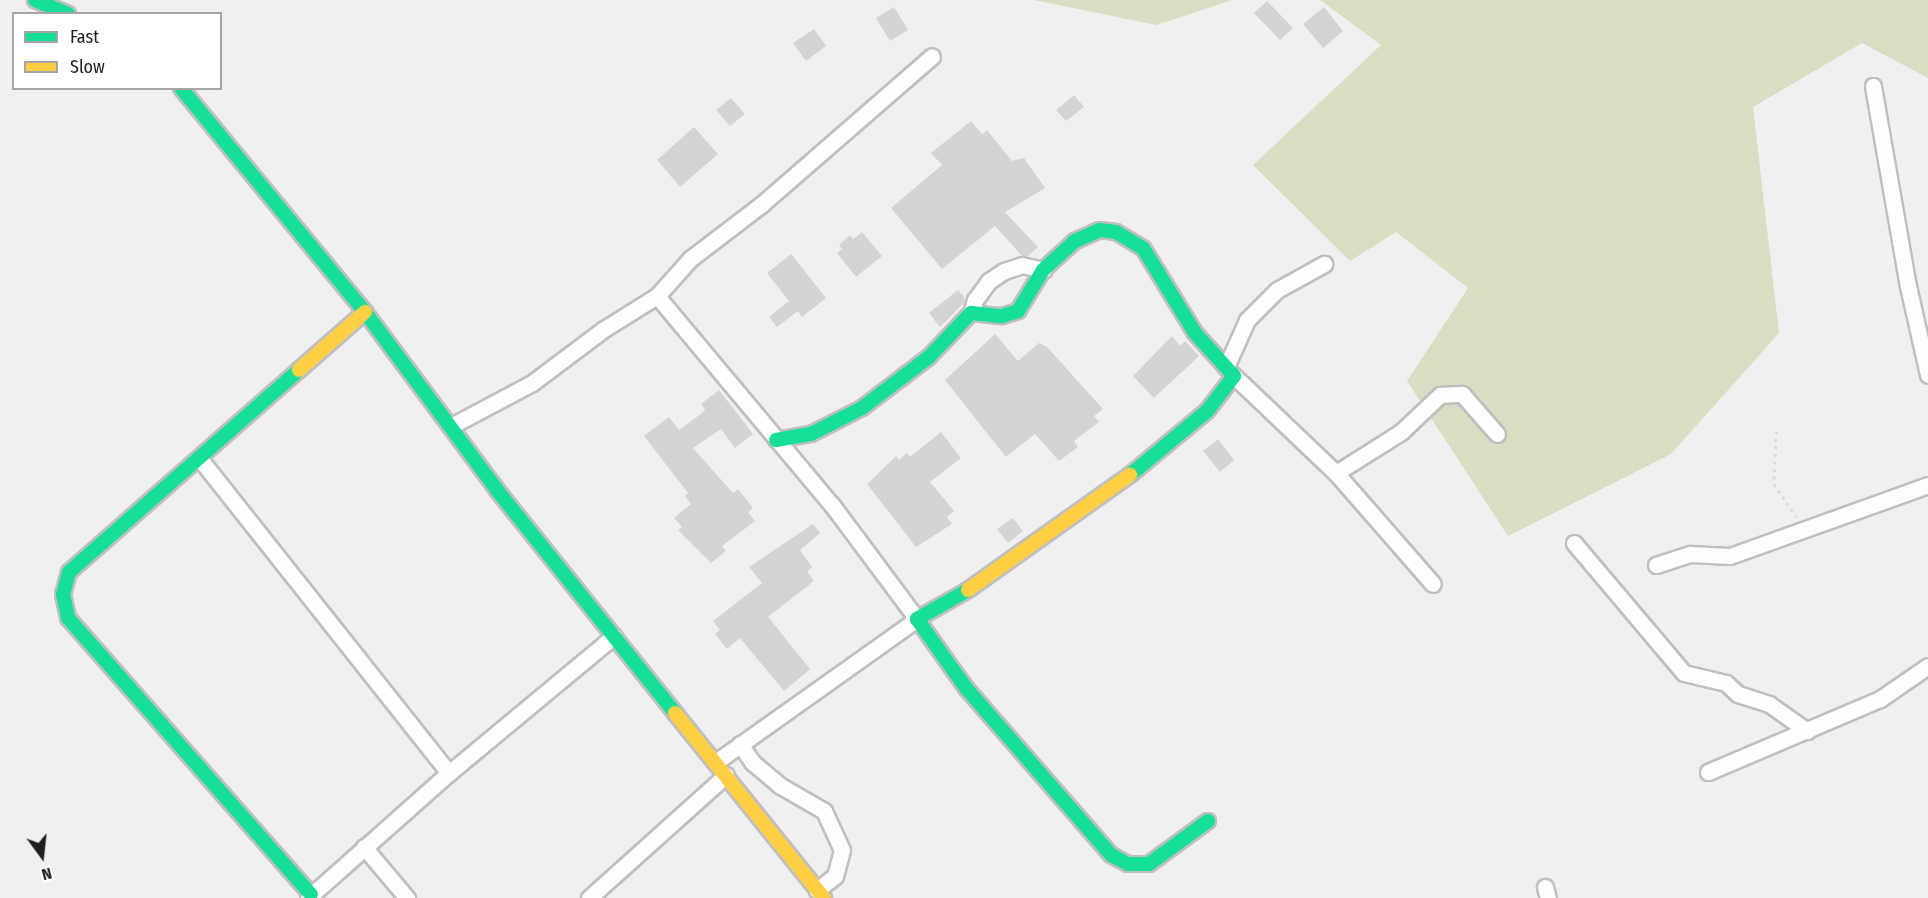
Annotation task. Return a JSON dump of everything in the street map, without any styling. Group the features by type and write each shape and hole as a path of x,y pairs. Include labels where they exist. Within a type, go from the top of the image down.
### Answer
{"street":[{"path":"35,0 63,12"},
{"path":"451,426 532,383 604,329 657,296 690,259 762,204 932,56"},
{"path":"1874,86 1908,286 1928,375"},
{"path":"183,90 365,312 614,636 820,894 835,876 842,850 824,811 779,785 752,762 740,744"},
{"path":"971,313 1002,316 1018,311 1043,270 1075,241 1100,230 1116,232 1143,248 1195,333 1230,371 1336,473 1433,584"},
{"path":"716,762 916,619 951,602 1127,477 1207,411 1230,371 1247,320 1277,290 1324,264"},
{"path":"776,440 812,434 861,408 929,357 971,313 975,300 989,281 1004,271 1022,265 1043,270"},
{"path":"657,296 832,505 966,688 1111,855 1128,864 1149,864 1208,821"},
{"path":"365,312 201,459 69,572 64,582 64,607 68,618 310,896 449,772 614,636"},
{"path":"1336,473 1401,432 1440,394 1462,394 1497,434"},
{"path":"792,460 812,434"},
{"path":"201,459 449,772"},
{"path":"1656,565 1690,554 1730,555 1928,485"},
{"path":"1574,543 1684,672 1726,683 1738,693 1768,704 1807,731"},
{"path":"1708,772 1880,699 1928,666"},
{"path":"589,898 726,775"},
{"path":"364,847 407,898"}],"path":[{"path":"1776,431 1774,484 1779,496 1808,529"}],"green space":[{"path":"1034,0 1232,0 1156,25"},
{"path":"1320,0 1928,0 1928,78 1862,43 1753,107 1779,333 1671,454 1508,536 1407,381 1468,288 1396,232 1350,261 1253,165 1381,45"}],"building":[{"path":"1267,1 1293,28 1280,40 1254,13"},
{"path":"894,7 908,30 890,41 876,18"},
{"path":"1324,7 1343,31 1323,48 1303,24"},
{"path":"814,29 826,46 806,61 793,43"},
{"path":"1074,95 1084,107 1066,121 1056,110"},
{"path":"731,98 745,114 730,126 716,110"},
{"path":"971,121 982,134 987,130 1012,161 1024,158 1045,188 1005,212 1038,247 1028,256 1022,256 995,226 942,269 891,208 942,165 931,153"},
{"path":"694,127 718,154 680,187 657,160"},
{"path":"862,232 882,256 856,277 837,253 842,249 839,245 850,235 853,239"},
{"path":"791,254 826,298 802,317 798,311 777,327 769,317 789,301 767,273"},
{"path":"958,290 965,298 964,303 940,327 929,313"},
{"path":"995,334 1018,361 1039,343 1047,347 1103,409 1094,416 1099,422 1074,441 1078,447 1059,461 1035,434 1006,457 945,380"},
{"path":"1172,336 1180,346 1185,341 1199,356 1154,398 1133,376"},
{"path":"719,390 753,434 735,448 721,429 693,448 733,493 738,489 753,508 748,512 755,521 722,546 726,551 711,563 678,530 682,527 674,518 691,504 685,496 688,493 644,436 669,417 679,430 702,413 705,409 701,404"},
{"path":"941,432 961,458 930,482 954,511 947,517 952,524 916,547 867,484 896,456 899,460 907,453 910,457"},
{"path":"1218,439 1234,460 1220,472 1203,451"},
{"path":"1013,518 1023,531 1008,543 997,529"},
{"path":"813,524 820,533 800,550 812,567 807,571 814,581 768,617 810,669 784,691 740,638 727,649 715,634 720,630 713,621 762,583 749,567"}],"traffic: fast":[{"path":"35,0 63,12"},
{"path":"183,90 365,312 497,490 675,713"},
{"path":"776,440 811,434 862,408 929,357 971,313 1002,316 1018,311 1043,270 1075,241 1100,230 1116,232 1143,248 1195,333 1234,376 1207,411 1130,475"},
{"path":"299,370 69,572 63,594 68,618 311,895"},
{"path":"968,590 917,619 966,688 1111,855 1128,864 1149,864 1208,821"}],"traffic: slow":[{"path":"299,370 365,312"},
{"path":"968,590 1130,475"},
{"path":"675,713 824,898"}]}
